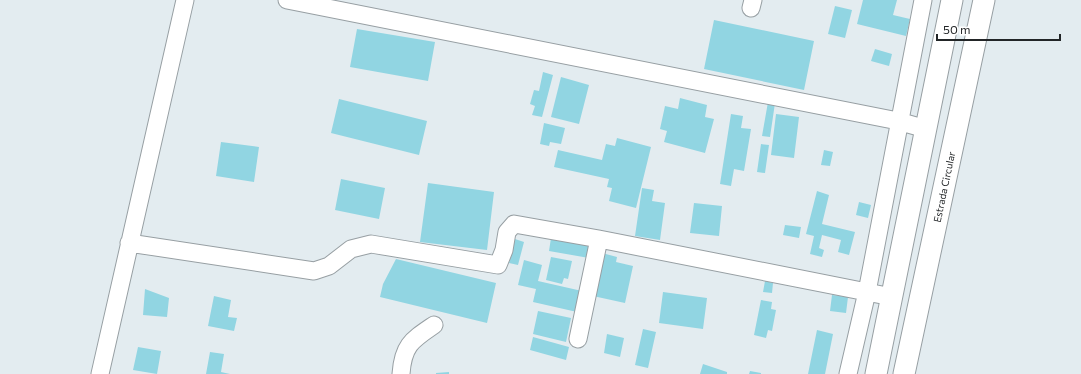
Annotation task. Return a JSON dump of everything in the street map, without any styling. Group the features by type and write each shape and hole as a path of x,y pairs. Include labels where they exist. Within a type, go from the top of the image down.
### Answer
{"main road":[{"path":"876,374 952,0"},
{"name":"Estrada Circular","path":"904,374 984,0"}],"street":[{"path":"100,374 185,0"},
{"path":"287,0 898,121 926,129"},
{"path":"848,374 867,292 898,121 923,0"},
{"path":"129,243 314,271 330,266 351,249 371,244 498,265 504,250 507,232 514,224 599,239 892,297"},
{"path":"578,339 599,239"},
{"path":"401,374 402,365 410,341 434,325"}],"building":[{"path":"863,0 897,0 893,15 910,19 906,36 857,24"},
{"path":"835,6 852,10 845,38 828,34"},
{"path":"714,20 814,41 804,90 704,69"},
{"path":"357,29 435,42 428,81 350,67"},
{"path":"875,49 892,54 889,66 871,61"},
{"path":"543,72 553,75 542,117 532,115 535,106 530,104 534,90 539,91"},
{"path":"561,77 589,85 579,124 551,117"},
{"path":"680,98 707,105 705,117 714,119 705,153 664,142 667,131 660,129 665,106 678,109"},
{"path":"339,99 427,121 419,155 331,133"},
{"path":"768,102 775,103 770,137 762,136"},
{"path":"731,114 743,116 741,128 751,129 744,171 734,169 731,186 720,184"},
{"path":"776,114 799,117 794,158 771,155"},
{"path":"544,123 565,128 561,144 550,142 549,146 540,144"},
{"path":"617,138 651,147 636,208 609,201 612,188 607,187 609,179 554,167 558,150 602,160 606,144 615,146"},
{"path":"221,142 259,147 254,182 216,176"},
{"path":"761,144 769,145 765,173 757,172"},
{"path":"824,150 833,152 830,166 821,165"},
{"path":"341,179 385,188 379,219 335,210"},
{"path":"428,183 494,192 487,250 420,242"},
{"path":"642,188 654,190 652,201 665,203 660,240 635,236"},
{"path":"817,191 829,195 822,224 855,232 849,255 838,252 841,240 822,235 819,248 824,250 822,257 810,254 814,236 806,234"},
{"path":"859,202 871,205 868,218 856,215"},
{"path":"694,203 722,206 719,236 690,233"},
{"path":"785,225 801,227 799,238 783,235"},
{"path":"551,238 591,246 589,258 549,251"},
{"path":"515,239 524,242 518,265 509,263"},
{"path":"602,253 617,257 616,262 633,266 625,303 593,296"},
{"path":"551,257 572,261 568,279 564,278 562,284 546,280"},
{"path":"396,259 496,283 487,323 380,297 383,284"},
{"path":"524,260 542,265 538,281 582,291 577,312 533,302 536,289 518,285"},
{"path":"765,281 773,283 772,293 763,292"},
{"path":"145,289 169,298 167,317 143,315"},
{"path":"663,292 707,298 703,329 659,323"},
{"path":"832,295 848,297 846,313 830,311"},
{"path":"214,296 231,300 228,317 237,318 234,331 208,326"},
{"path":"761,300 772,302 771,309 776,310 772,331 768,330 766,338 754,335"},
{"path":"538,311 571,318 566,342 533,334"},
{"path":"643,329 656,332 648,368 635,365"},
{"path":"817,330 833,334 825,374 808,374"},
{"path":"607,334 624,338 620,357 604,353"},
{"path":"533,337 569,347 566,360 530,350"},
{"path":"138,347 161,351 157,374 133,370"},
{"path":"210,352 224,354 221,372 230,374 206,374"},
{"path":"703,364 727,372 727,374 700,374"},
{"path":"750,371 761,373 761,374 749,374"},
{"path":"449,372 449,374 436,374 436,373"}]}
